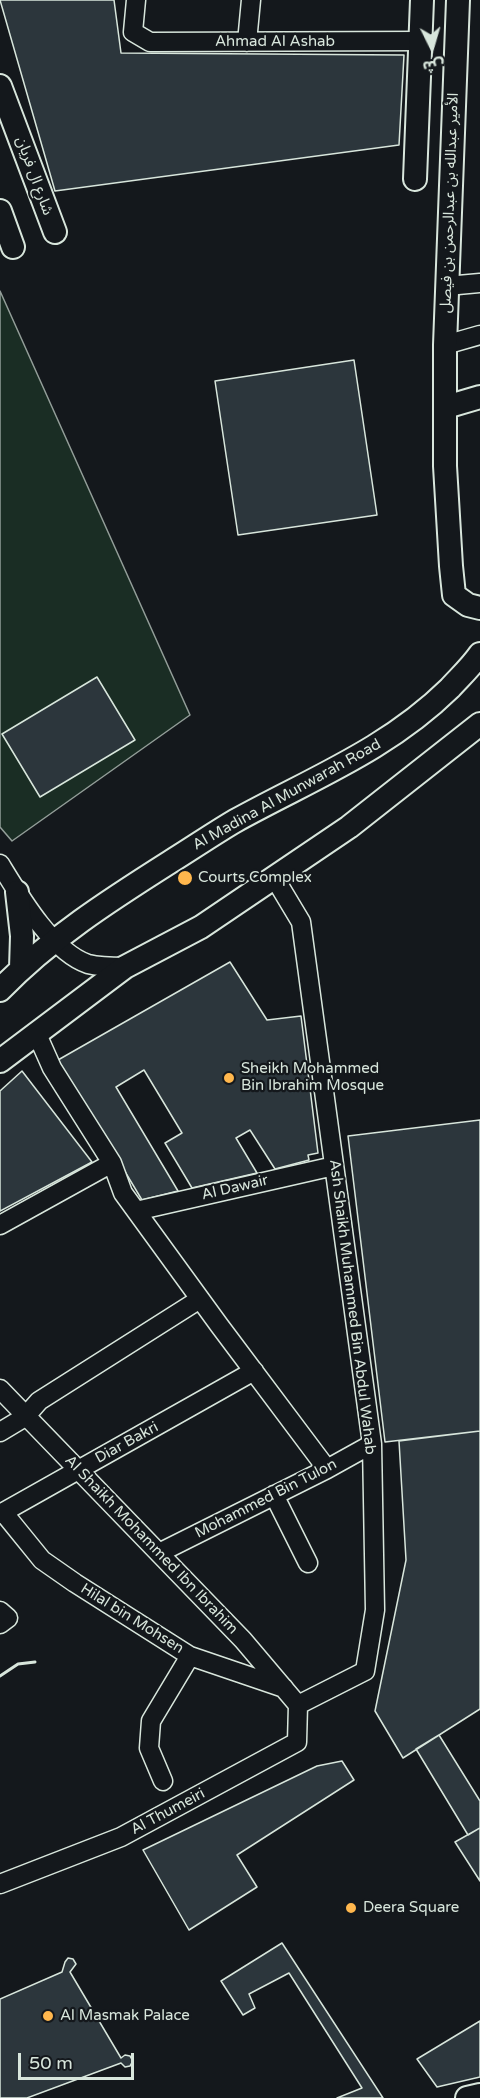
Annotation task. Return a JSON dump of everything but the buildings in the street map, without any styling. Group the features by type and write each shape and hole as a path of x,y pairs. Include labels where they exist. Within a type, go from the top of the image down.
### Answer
{"main road":[{"path":"415,179 422,0"},
{"name":"الأمير عبدالله بن عبدالرحمن بن فيصل","path":"446,407 445,345 458,0"},
{"name":"شارع ال فريان","path":"0,86 55,232"},
{"path":"0,212 13,247"},
{"path":"480,397 446,407 445,466 454,595 468,605 480,609"},
{"name":"Al Madina Al Munwarah Road","path":"0,990 21,968 54,940 137,882 234,822 370,750 427,710 480,654"},
{"path":"0,1060 125,968 201,927 349,826 480,724"},
{"path":"17,892 22,936 21,968"},
{"path":"467,2098 480,2096"}],"street":[{"name":"Ahmad Al Ashab","path":"136,0 133,32 150,42 421,41"},
{"path":"247,42 251,0"},
{"path":"447,286 480,284"},
{"path":"445,345 480,335"},
{"path":"0,864 17,892 54,940 79,960 89,964 125,968"},
{"name":"Ash Shaikh Muhammed Bin Abdul Wahab","path":"274,877 302,922 372,1444 375,1610 365,1671 298,1705"},
{"path":"36,1032 52,1068 112,1163 123,1193 327,1469"},
{"path":"0,1225 112,1163"},
{"name":"Al Dawair","path":"136,1211 334,1166"},
{"path":"0,1432 25,1417 39,1401 200,1299"},
{"name":"Diar Bakri","path":"2,1513 254,1371"},
{"name":"Al Shaikh Mohammed Ibn Ibrahim","path":"0,1389 243,1640 298,1705"},
{"name":"Mohammed Bin Tulon","path":"159,1553 372,1444"},
{"path":"274,1495 308,1563"},
{"name":"Hilal bin Mohsen","path":"2,1513 42,1560 190,1656 285,1689"},
{"path":"0,1611 8,1618 0,1624"},
{"path":"163,1781 148,1748 151,1721 190,1656"},
{"name":"Al Thumeiri","path":"0,1884 121,1837 297,1742 298,1705"}],"green space":[{"path":"0,291 190,715 12,841 0,827"}],"wall":[{"path":"0,1676 18,1664 35,1662"}],"place":[{"name":"Courts Complex","path":"185,878"},
{"name":"Sheikh Mohammed Bin Ibrahim Mosque","path":"229,1078"},
{"name":"Deera Square","path":"351,1908"},
{"name":"Al Masmak Palace","path":"48,2016"}]}
